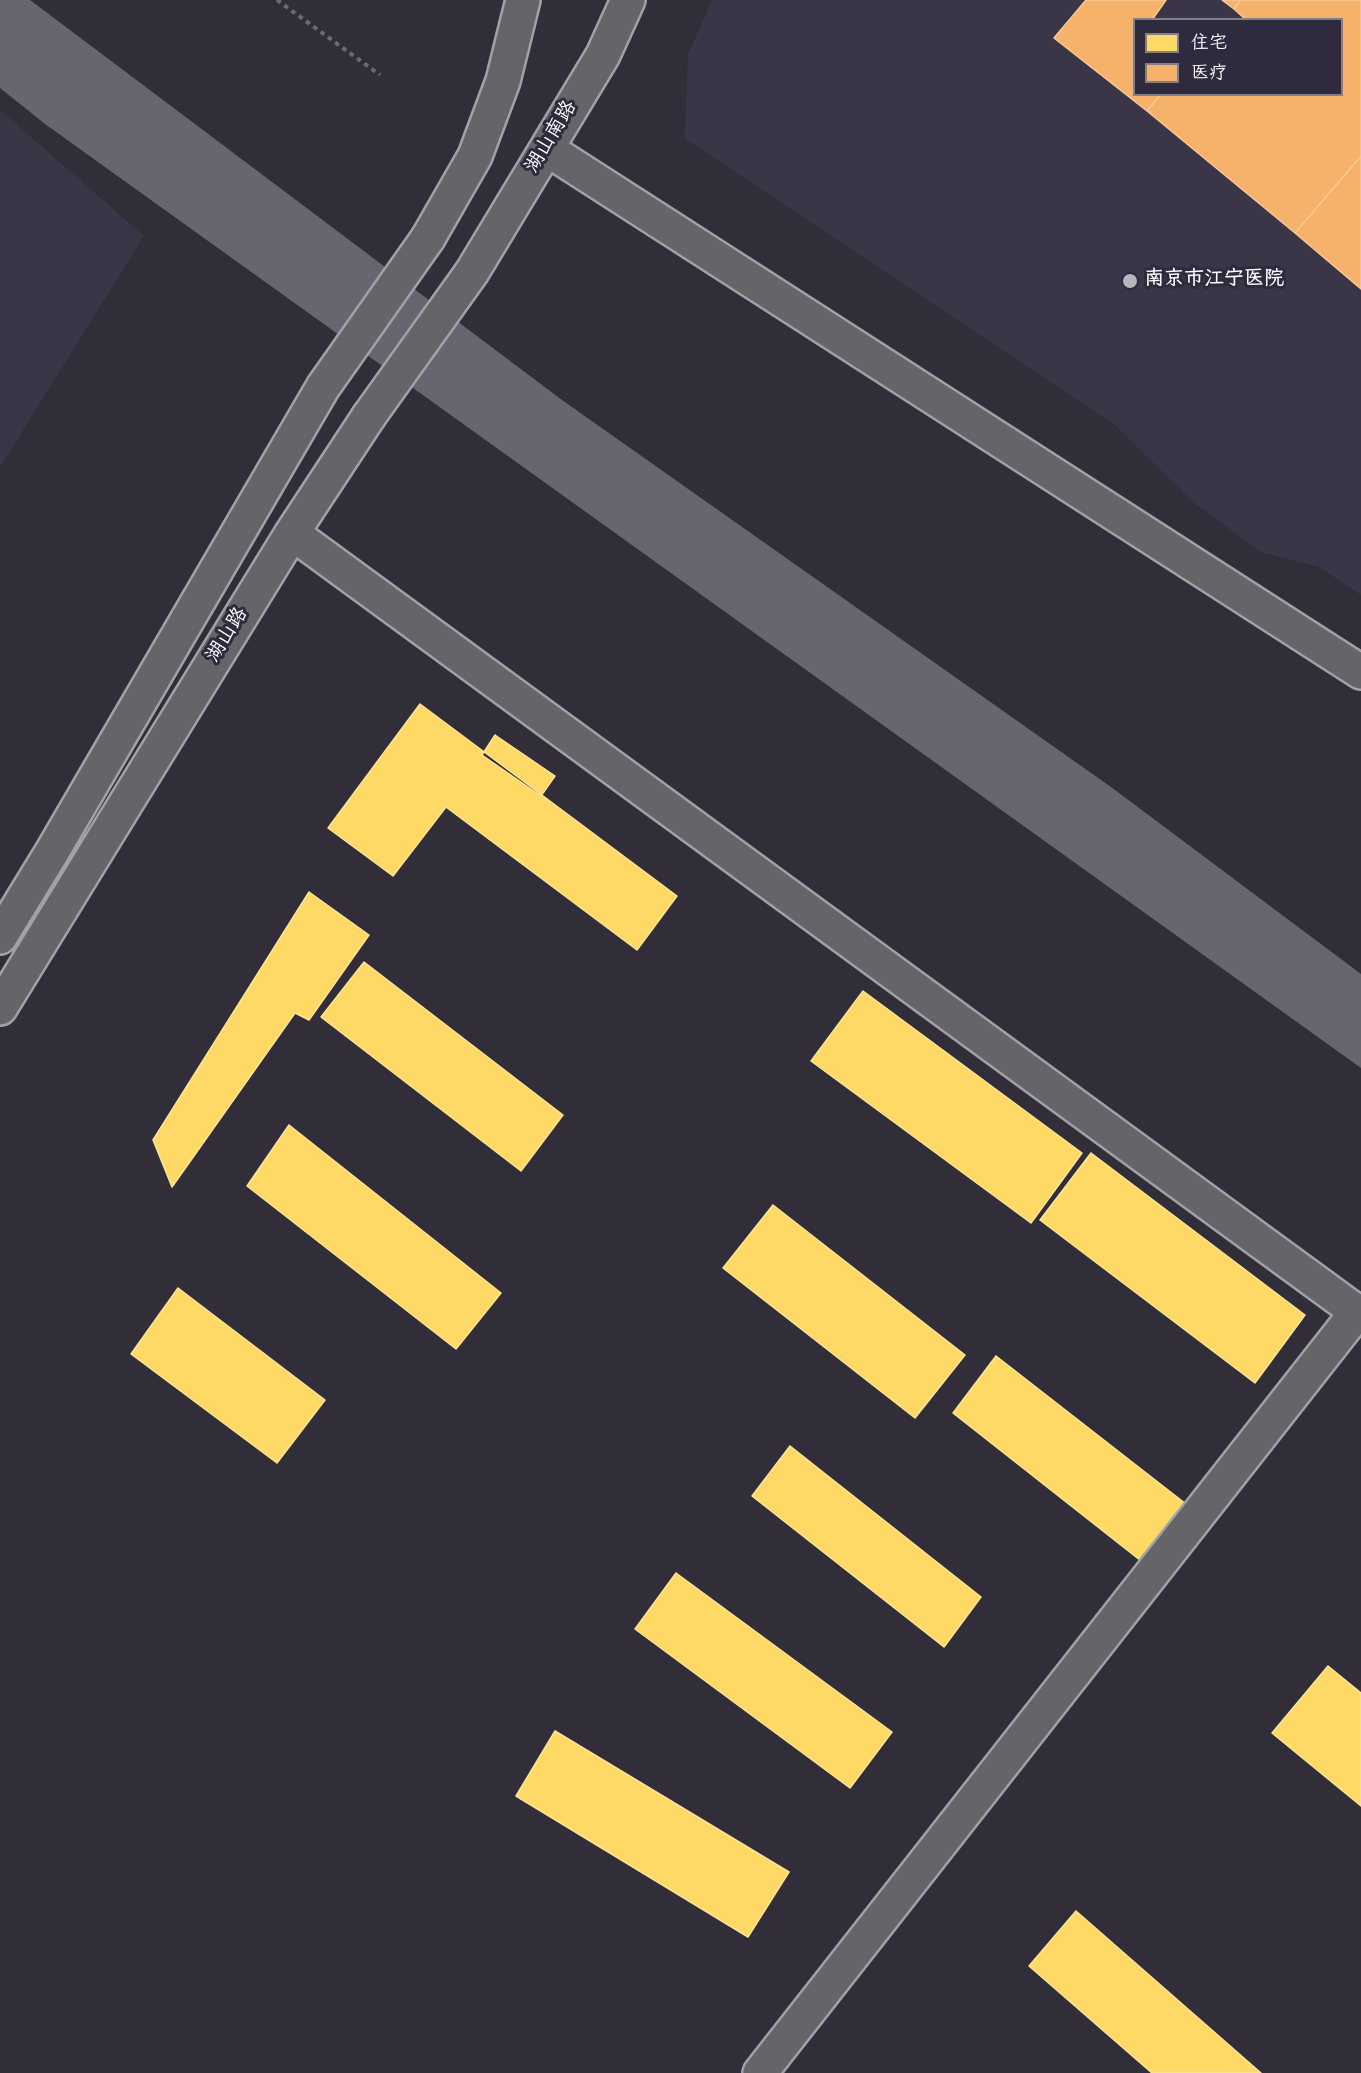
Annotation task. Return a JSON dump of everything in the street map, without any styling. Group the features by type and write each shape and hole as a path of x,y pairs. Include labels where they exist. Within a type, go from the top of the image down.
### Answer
{"street":[{"path":"0,937 58,842 323,387 428,238 475,156 503,81 523,0"},
{"name":"湖山南路","path":"472,272 603,55 628,0"},
{"path":"547,149 1361,672"},
{"name":"湖山路","path":"0,1008 292,533 369,416 472,272"},
{"path":"292,533 1357,1312 760,2073"}],"path":[{"path":"277,0 380,75"}],"shaded area":[{"path":"0,0 30,0 562,400 1111,787 1361,974 1361,1068 45,124 0,88"},
{"name":"南京市江宁医院","path":"712,0 1361,0 1361,595 1319,567 1261,552 1193,502 1114,424 685,138 688,54"},
{"path":"0,110 144,236 0,467"}],"building: 住宅":[{"path":"420,704 677,896 637,950 446,807 393,876 328,828"},
{"path":"495,735 555,776 541,796 482,755"},
{"path":"309,892 369,935 309,1020 295,1013 172,1187 153,1140"},
{"path":"364,962 563,1115 521,1171 321,1017"},
{"path":"863,991 1082,1153 1031,1223 811,1061"},
{"path":"289,1125 501,1293 456,1349 247,1186"},
{"path":"1091,1153 1305,1315 1255,1383 1040,1220"},
{"path":"773,1205 965,1355 915,1418 723,1268"},
{"path":"178,1288 325,1400 277,1463 131,1354"},
{"path":"996,1356 1195,1511 1150,1568 953,1413"},
{"path":"790,1446 981,1597 944,1647 752,1496"},
{"path":"676,1573 892,1732 850,1788 635,1629"},
{"path":"1328,1666 1361,1693 1361,1806 1272,1733"},
{"path":"555,1731 789,1872 748,1937 516,1796"},
{"path":"1076,1911 1261,2073 1152,2073 1029,1966"}],"building: 医疗":[{"path":"1086,0 1166,0 1153,18 1133,18 1133,96 1159,96 1147,111 1054,38"},
{"path":"1222,0 1241,0 1234,9"},
{"path":"1241,0 1361,0 1361,156 1295,233 1147,111 1159,96 1343,96 1343,18 1244,18 1234,9"},
{"path":"1361,156 1361,289 1295,233"}],"place":[{"name":"南京市江宁医院","path":"1130,281"}]}
